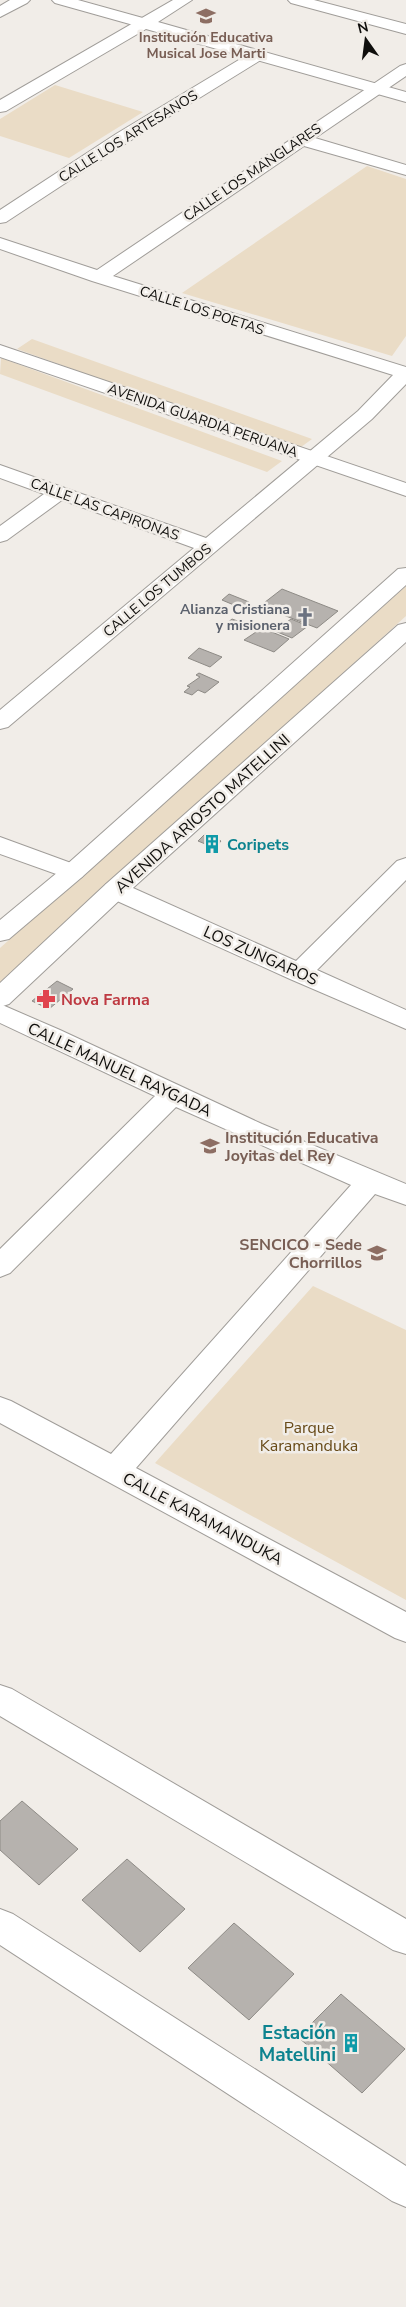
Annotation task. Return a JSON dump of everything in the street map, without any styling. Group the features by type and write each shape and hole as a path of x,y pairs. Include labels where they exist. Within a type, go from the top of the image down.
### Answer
{"street":[{"path":"0,12 22,0"},
{"path":"60,0 406,97"},
{"path":"0,107 184,0"},
{"path":"296,0 406,29"},
{"name":"CALLE LOS ARTESANOS","path":"0,218 122,138 258,55"},
{"name":"CALLE LOS MANGLARES","path":"99,277 300,139 378,89 406,68"},
{"path":"300,139 406,170"},
{"name":"CALLE LOS POETAS","path":"0,243 99,277 406,373"},
{"name":"AVENIDA GUARDIA PERUANA","path":"0,351 406,490"},
{"name":"CALLE LOS TUMBOS","path":"0,722 365,415 406,373"},
{"name":"CALLE LAS CAPIRONAS","path":"0,471 210,546"},
{"path":"0,536 59,493"},
{"path":"0,933 73,872 406,574"},
{"name":"AVENIDA ARIOSTO MATELLINI","path":"0,998 115,890 406,630"},
{"path":"0,845 73,872"},
{"path":"299,973 406,866"},
{"name":"LOS ZUNGAROS","path":"115,890 406,1020"},
{"name":"CALLE MANUEL RAYGADA","path":"0,1013 173,1094 370,1182 406,1195"},
{"path":"0,1266 173,1094"},
{"path":"115,1471 370,1182"},
{"name":"CALLE KARAMANDUKA","path":"0,1409 406,1628"},
{"path":"0,1699 406,1938"},
{"path":"0,1925 406,2188"}],"green space":[{"path":"55,85 143,112 69,158 0,136 0,119"},
{"path":"367,166 406,179 406,336 392,356 182,293"},
{"path":"32,339 312,439 297,450 17,349"},
{"path":"1,358 282,461 267,472 0,374"},
{"path":"406,586 406,616 0,984 0,948"},
{"name":"Parque Karamanduka","path":"313,1286 406,1330 406,1600 155,1463"}],"building":[{"path":"282,589 338,611 317,628 260,606"},
{"path":"229,594 249,602 241,608 222,600"},
{"path":"232,619 243,623 239,627 227,623"},
{"path":"291,619 308,626 292,638 275,631"},
{"path":"262,628 289,639 274,652 244,640"},
{"path":"199,648 222,657 210,667 188,658"},
{"path":"199,673 219,682 205,693 198,690 192,695 184,692 190,687 187,686 200,677 196,675"},
{"name":"Coripets","path":"205,834 221,841 215,848 198,841"},
{"path":"57,981 73,989 49,1009 32,1001"},
{"path":"22,1801 78,1849 39,1885 0,1850 0,1821"},
{"path":"127,1859 185,1909 140,1952 82,1900"},
{"name":"Estación Matellini","path":"234,1923 294,1974 249,2020 188,1968"},
{"name":"Estación Matellini","path":"341,1994 405,2049 362,2093 298,2037"}],"place":[{"name":"Institución Educativa Musical Jose Marti","path":"206,16"},
{"name":"Alianza Cristiana y misionera","path":"305,617"},
{"name":"Coripets","path":"212,844"},
{"name":"Nova Farma","path":"46,999"},
{"name":"Institución Educativa Joyitas del Rey","path":"210,1146"},
{"name":"SENCICO - Sede Chorrillos","path":"377,1253"},
{"name":"Estación Matellini","path":"351,2043"}]}
